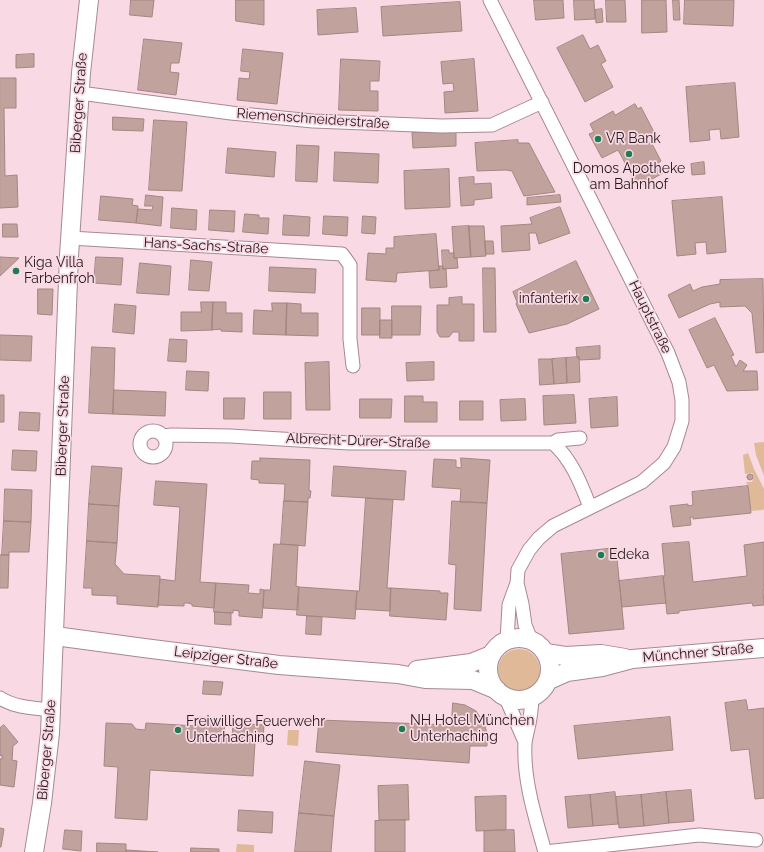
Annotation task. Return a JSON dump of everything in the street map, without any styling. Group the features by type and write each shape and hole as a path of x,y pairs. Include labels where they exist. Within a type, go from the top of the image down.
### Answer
{"main road":[{"name":"Biberger Straße","path":"34,852 49,748 52,710 70,238 80,93 89,0"},
{"name":"Leipziger Straße","path":"55,636 279,664 398,674 425,679 473,680 501,693"},
{"path":"513,638 531,640 540,645 546,653 550,662 549,680 539,692 532,697 514,699 501,693 492,683 489,674 491,655 501,643 513,638"},
{"name":"Münchner Straße","path":"549,680 567,672 602,667 632,659 764,648"},
{"name":"Münchner Straße","path":"546,653 565,656 601,654 632,659"},
{"name":"Leipziger Straße","path":"398,674 425,668 471,663 491,655"}],"street":[{"name":"Hauptstraße","path":"490,0 668,353 679,382 683,416 674,447 664,462 642,482 553,526 539,538 529,550 518,570 517,584 509,605 507,641"},
{"name":"Riemenschneiderstraße","path":"80,93 231,113 314,121 464,126 492,124 542,102"},
{"name":"Hans-Sachs-Straße","path":"70,238 342,254 350,265 350,339 353,366"},
{"name":"Albrecht-Dürer-Straße","path":"163,436 230,436 349,443 553,443 558,440 580,438 566,457"},
{"path":"553,443 566,457 577,476 590,507"},
{"name":"Hauptstraße","path":"517,584 525,625 531,640"},
{"path":"501,693 525,742"},
{"path":"532,697 525,742 528,784 545,852 699,835 756,840"},
{"path":"0,698 9,703 24,707 52,710"}],"shaded area":[{"path":"764,442 764,476 756,455 754,443"},
{"path":"748,453 764,489 763,510 750,511 748,486 746,482 752,482 754,477 752,473 745,474 743,455"},
{"path":"515,649 523,649 534,655 540,666 540,674 534,685 523,691 515,691 504,685 498,674 498,666 504,655"},
{"path":"288,730 299,730 298,746 287,745"},
{"path":"237,844 254,845 254,852 236,852"}],"building":[{"path":"131,0 154,0 152,17 130,15"},
{"path":"236,0 264,0 264,25 236,21"},
{"path":"534,0 563,0 564,18 536,20"},
{"path":"574,0 594,0 595,19 575,20"},
{"path":"606,0 625,0 626,22 607,22"},
{"path":"642,0 666,0 667,32 642,33"},
{"path":"673,0 679,0 680,20 674,20"},
{"path":"685,0 734,0 733,26 684,24"},
{"path":"460,2 462,31 383,36 381,7"},
{"path":"356,8 358,32 318,35 317,10"},
{"path":"602,9 603,22 596,23 595,10"},
{"path":"583,35 590,49 598,45 606,61 601,64 613,87 585,102 557,48"},
{"path":"144,39 182,43 179,63 171,63 170,72 179,73 176,95 138,90"},
{"path":"243,49 283,53 277,104 237,100 239,78 249,79 250,72 241,71"},
{"path":"34,54 34,67 16,68 16,55"},
{"path":"341,59 380,61 379,81 370,81 370,91 378,91 378,111 339,110"},
{"path":"474,59 478,111 445,113 444,92 454,91 453,83 443,84 441,62"},
{"path":"0,78 16,78 16,108 4,108 5,176 17,175 18,207 0,208"},
{"path":"735,83 739,137 721,139 720,129 709,130 710,140 690,142 686,87"},
{"path":"635,104 638,109 641,107 654,132 645,137 648,144 651,142 661,161 658,163 663,173 638,187 618,150 602,158 589,134 594,132 590,124 613,111 615,115"},
{"path":"113,117 144,119 143,131 113,130"},
{"path":"154,120 187,122 182,191 149,190"},
{"path":"456,131 456,146 413,148 412,133"},
{"path":"518,140 518,143 529,143 555,192 524,196 512,171 477,171 475,143"},
{"path":"297,145 319,146 317,182 296,181"},
{"path":"228,148 276,152 274,177 226,173"},
{"path":"335,152 379,154 378,183 334,181"},
{"path":"704,162 705,174 692,175 691,164"},
{"path":"449,169 450,207 405,209 404,171"},
{"path":"474,177 474,184 491,183 492,198 474,200 474,205 461,206 459,178"},
{"path":"146,195 163,197 161,226 136,223 138,209 152,210 153,206 145,206"},
{"path":"560,195 561,202 527,205 527,198"},
{"path":"101,196 133,199 132,205 138,206 136,223 99,220"},
{"path":"722,197 726,252 707,254 706,242 695,243 696,254 677,256 672,201"},
{"path":"560,207 570,233 539,244 536,233 529,233 530,250 502,252 501,226 532,224 530,218"},
{"path":"172,208 197,210 196,230 171,228"},
{"path":"210,210 235,211 234,232 209,230"},
{"path":"245,214 259,215 259,218 269,218 268,234 243,232"},
{"path":"284,215 310,217 309,236 283,235"},
{"path":"324,216 348,217 347,236 323,234"},
{"path":"363,216 376,217 375,234 362,233"},
{"path":"3,224 17,224 18,237 3,237"},
{"path":"469,226 484,226 486,256 471,257"},
{"path":"469,226 471,257 454,258 452,227"},
{"path":"436,234 439,270 397,273 396,282 366,280 368,253 386,254 386,248 394,248 394,237"},
{"path":"485,241 493,241 494,254 486,254"},
{"path":"442,250 449,250 449,253 454,253 454,258 457,258 458,268 443,269"},
{"path":"0,257 19,258 0,276"},
{"path":"96,257 123,258 121,285 94,283"},
{"path":"191,260 212,262 209,291 189,290"},
{"path":"576,261 599,309 567,324 529,333 516,304 517,302 513,292"},
{"path":"140,263 171,266 169,295 137,293"},
{"path":"439,266 443,266 443,269 446,268 447,287 430,288 429,271 439,270"},
{"path":"270,267 316,269 315,293 269,291"},
{"path":"483,268 495,268 496,332 484,332"},
{"path":"763,279 764,352 756,353 752,313 745,306 720,307 720,302 710,304 679,318 668,295 690,284 693,291 702,287 720,284 720,280"},
{"path":"38,289 53,289 52,315 38,314"},
{"path":"462,297 462,304 474,304 474,341 459,341 459,332 453,332 449,337 440,337 437,332 437,305 449,305 449,298"},
{"path":"201,302 213,302 212,330 181,331 181,312 201,312"},
{"path":"213,302 226,302 226,313 242,313 242,332 221,331 221,329 212,330"},
{"path":"272,303 287,303 286,335 253,334 254,310 272,311"},
{"path":"287,303 301,304 301,313 318,313 318,336 286,335"},
{"path":"115,304 136,306 134,334 113,332"},
{"path":"392,306 421,306 420,335 392,335"},
{"path":"362,308 380,308 380,335 362,335"},
{"path":"715,318 734,355 731,356 736,367 740,360 747,365 743,371 757,371 758,390 727,391 714,365 707,368 689,330"},
{"path":"380,320 392,320 392,338 380,338"},
{"path":"0,335 32,336 31,361 0,360"},
{"path":"170,339 187,340 186,362 168,361"},
{"path":"600,346 600,359 579,360 579,357 577,358 576,348"},
{"path":"92,347 115,348 113,414 89,413"},
{"path":"579,357 580,382 567,383 566,358"},
{"path":"566,358 567,383 554,384 552,359"},
{"path":"539,359 552,359 554,384 540,385"},
{"path":"329,362 330,410 306,410 305,363"},
{"path":"434,362 434,380 407,381 406,363"},
{"path":"187,371 209,372 208,391 186,390"},
{"path":"114,390 166,392 165,416 113,414"},
{"path":"264,392 291,392 291,419 264,419"},
{"path":"0,395 4,395 4,422 0,422"},
{"path":"574,395 576,423 544,425 543,396"},
{"path":"405,396 423,396 423,402 437,402 437,422 405,422"},
{"path":"617,397 618,426 591,428 589,399"},
{"path":"224,398 245,398 244,419 224,419"},
{"path":"360,399 392,399 391,418 360,418"},
{"path":"525,399 526,420 501,421 500,400"},
{"path":"460,401 483,401 483,420 460,420"},
{"path":"20,412 40,413 39,431 19,430"},
{"path":"13,450 37,451 36,471 12,470"},
{"path":"260,458 310,460 309,490 311,491 308,502 284,501 285,484 259,483 259,480 251,479 252,461 260,461"},
{"path":"461,458 490,460 487,503 460,502 461,489 432,487 434,459 456,460 456,467 461,468"},
{"path":"92,466 122,468 119,506 89,504"},
{"path":"334,466 406,471 404,500 332,496"},
{"path":"750,474 753,477 750,480 747,477"},
{"path":"156,481 207,484 200,582 216,583 214,608 192,606 192,604 188,603 184,603 184,606 158,605 160,579 175,581 180,507 154,505"},
{"path":"748,486 751,513 693,519 693,517 690,517 691,525 673,527 670,506 688,504 688,506 693,505 692,492"},
{"path":"5,489 32,490 31,522 4,521"},
{"path":"366,498 393,500 387,588 391,588 390,611 355,609 357,591 359,591"},
{"path":"284,501 308,502 305,546 281,544"},
{"path":"452,501 487,503 481,611 454,609 456,565 449,564"},
{"path":"89,504 119,506 117,543 87,541"},
{"path":"4,521 31,522 29,552 9,552 9,555 2,555"},
{"path":"87,541 117,543 115,564 124,574 160,576 158,607 117,604 117,596 92,595 92,588 84,588"},
{"path":"689,542 693,582 747,576 744,545 764,542 764,605 753,606 752,603 679,611 679,613 667,614 663,576 665,576 662,544"},
{"path":"274,544 298,545 296,586 299,587 298,610 263,608 264,590 270,590"},
{"path":"616,548 624,629 569,634 561,554"},
{"path":"0,555 9,555 8,588 0,588"},
{"path":"663,576 666,603 622,607 619,581"},
{"path":"216,583 249,585 248,593 260,594 260,589 264,590 262,618 239,616 239,611 233,610 233,613 214,612"},
{"path":"299,587 357,591 355,619 297,615"},
{"path":"391,588 440,591 440,593 448,593 446,620 390,616"},
{"path":"215,612 231,613 231,625 215,624"},
{"path":"307,616 322,617 321,635 306,634"},
{"path":"204,681 223,682 221,695 203,694"},
{"path":"746,700 748,710 764,708 764,798 755,799 749,749 731,751 725,703"},
{"name":"NH Hotel München Unterhaching","path":"453,703 465,705 476,711 484,723 487,733 487,746 470,746 469,763 316,752 319,720 451,725"},
{"path":"197,717 225,719 224,738 232,739 233,723 264,725 263,742 255,742 253,776 150,770 147,820 115,818 118,767 104,766 106,723 132,724 136,729 145,730 146,723 196,726"},
{"path":"670,717 673,750 578,759 574,726"},
{"path":"4,725 18,742 13,746 12,760 17,761 14,787 0,785 0,759 2,759 2,755 0,755 0,728"},
{"path":"305,761 340,765 334,816 299,813"},
{"path":"408,785 409,820 379,820 378,786"},
{"path":"691,790 694,821 669,823 666,792"},
{"path":"615,792 618,824 593,826 590,795"},
{"path":"666,792 669,823 644,826 641,795"},
{"path":"590,795 593,826 568,828 565,797"},
{"path":"641,795 644,826 619,828 616,797"},
{"path":"506,796 506,830 476,831 475,797"},
{"path":"239,810 273,812 272,833 238,831"},
{"path":"299,813 334,816 331,852 295,852"},
{"path":"405,820 405,852 375,852 375,821"},
{"path":"0,828 4,829 1,847 0,847"},
{"path":"65,830 82,831 81,851 63,849"},
{"path":"514,830 515,852 484,852 484,831"},
{"path":"97,843 126,844 126,852 97,852"},
{"path":"191,848 219,849 219,852 191,852"},
{"path":"126,850 158,852 126,852"}],"place":[{"name":"VR Bank","path":"598,139"},
{"name":"Domos Apotheke am Bahnhof","path":"629,154"},
{"name":"Kiga Villa Farbenfroh","path":"16,271"},
{"name":"infanterix","path":"586,299"},
{"name":"Edeka","path":"601,555"},
{"name":"NH Hotel München Unterhaching","path":"402,729"},
{"name":"Freiwillige Feuerwehr Unterhaching","path":"178,730"}]}
